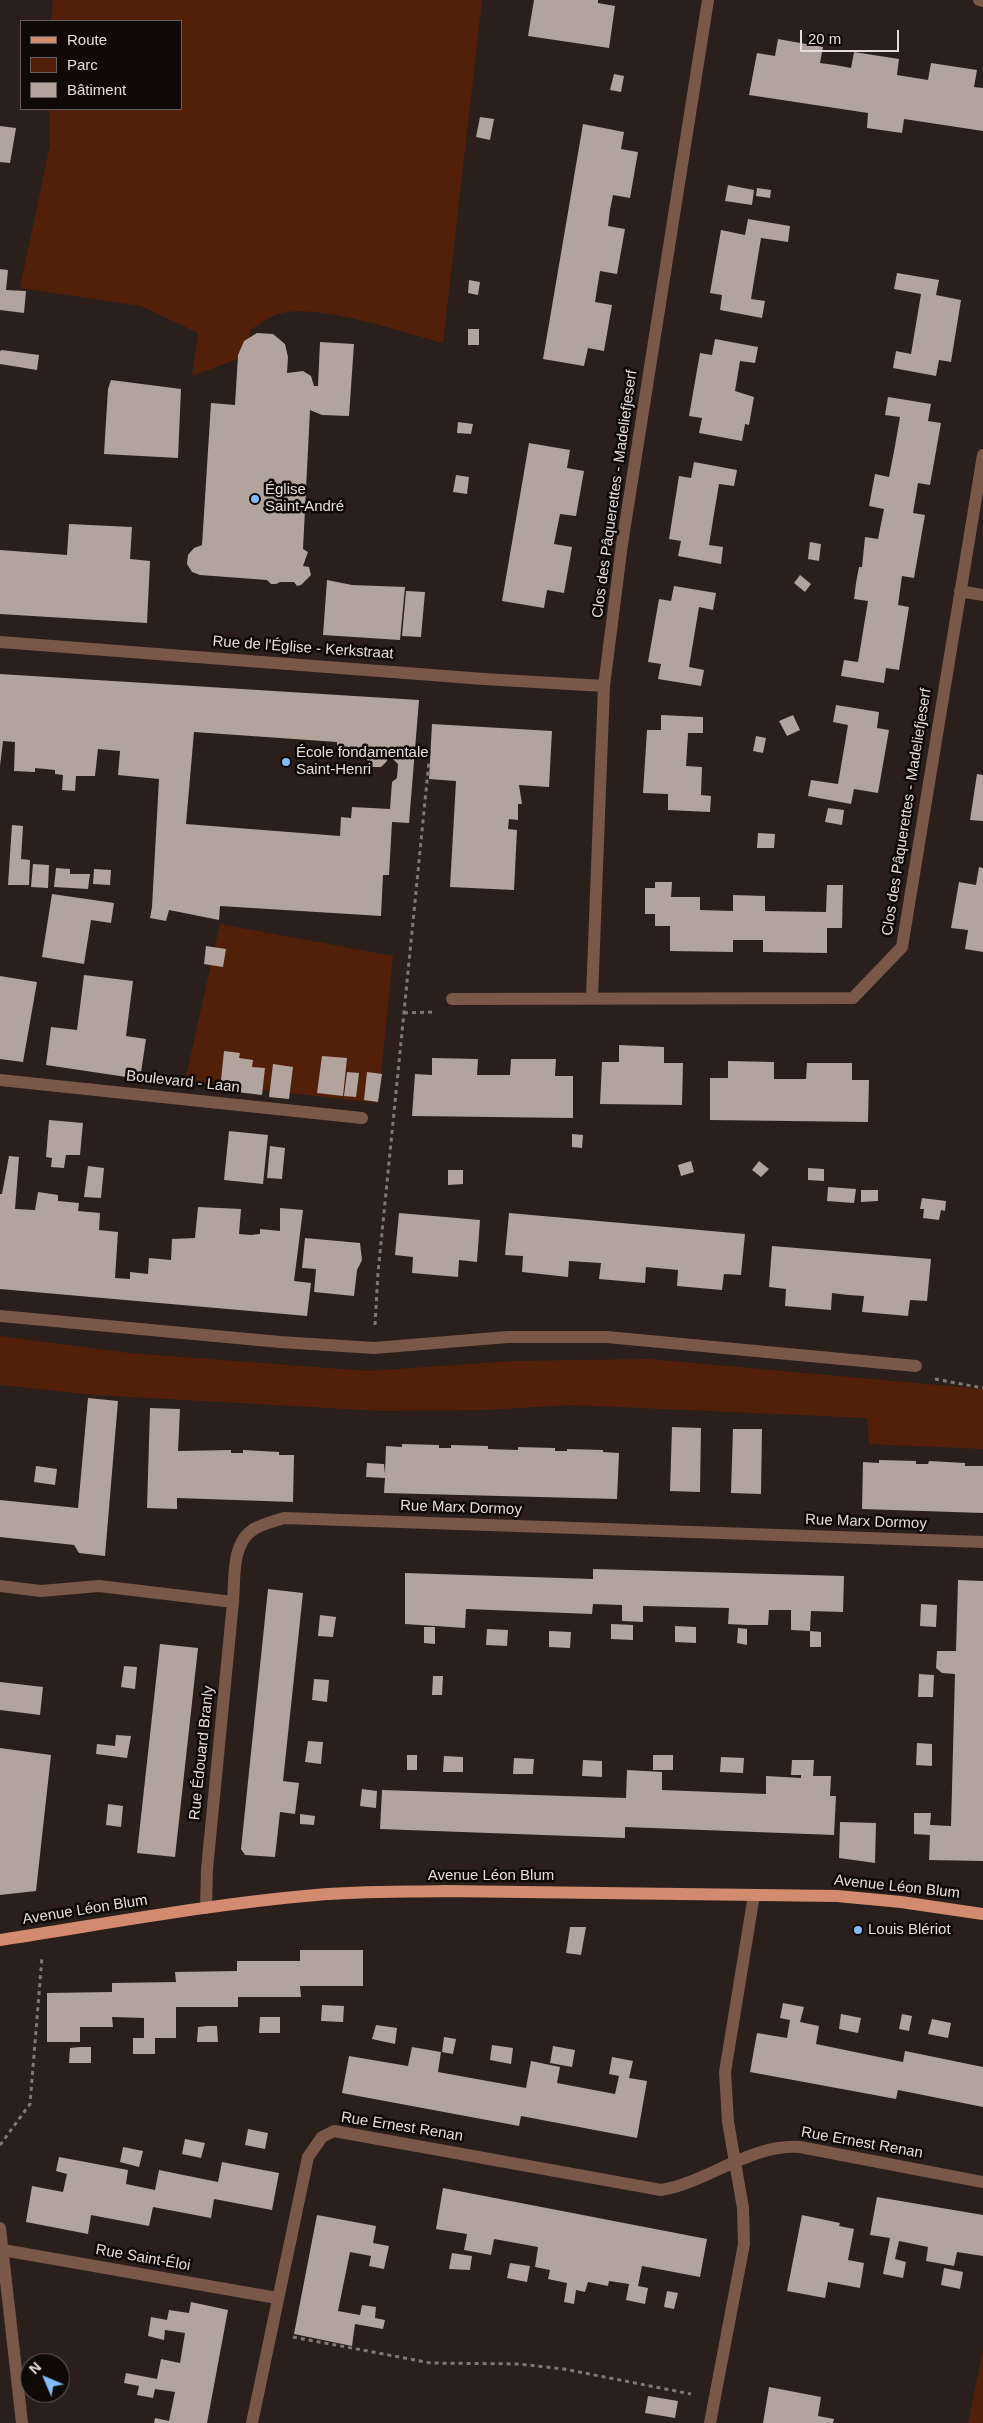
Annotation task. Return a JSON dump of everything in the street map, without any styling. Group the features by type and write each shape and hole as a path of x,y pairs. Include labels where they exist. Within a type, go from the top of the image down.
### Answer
{"main road":[{"name":"Avenue Léon Blum","path":"0,1940 206,1908 319,1895 445,1891 867,1898 983,1914"}],"street":[{"name":"Clos des Pâquerettes - Madeliefjeserf","path":"592,997 604,686 622,544 708,0"},
{"name":"Clos des Pâquerettes - Madeliefjeserf","path":"452,999 592,997 853,998 902,947 983,455"},
{"path":"960,591 983,595"},
{"name":"Rue de l'Église - Kerkstraat","path":"0,642 484,679 604,686"},
{"name":"Boulevard - Laan","path":"0,1080 362,1118"},
{"path":"0,1316 280,1342 374,1348 508,1337 606,1337 916,1366"},
{"name":"Rue Marx Dormoy","path":"233,1602 237,1555 240,1543 254,1528 284,1518 983,1542"},
{"path":"0,1586 41,1591 99,1586 233,1602"},
{"name":"Rue Édouard Branly","path":"206,1908 207,1869 233,1602"},
{"path":"710,2423 744,2244 744,2216 728,2122 725,2072 754,1895"},
{"name":"Rue Ernest Renan","path":"252,2423 308,2157 322,2137 334,2131 661,2190 691,2182 736,2161 771,2148 800,2147 983,2182"},
{"path":"0,2228 22,2423"},
{"name":"Rue Saint-Éloi","path":"3,2250 277,2298"}],"path":[{"path":"374,1348 379,1263 430,761"},
{"path":"916,1366 933,1378 983,1388"},
{"path":"0,2145 30,2104 43,1950 41,1934"},
{"path":"270,2333 431,2363 518,2364 564,2369 714,2399"}],"green space":[{"path":"53,0 482,0 443,343 358,320 334,315 291,311 275,315 251,329 243,357 192,376 198,333 141,306 20,288 50,145 49,110 182,110 182,20 51,20"},
{"path":"220,924 393,956 378,1103 185,1081"},
{"path":"0,1336 129,1353 368,1371 513,1361 649,1359 983,1389 983,1449 869,1444 867,1418 572,1405 484,1410 382,1411 95,1395 0,1385"},
{"path":"983,2349 983,2423 968,2423"}],"building":[{"path":"534,0 598,0 598,3 615,6 609,48 528,36"},
{"path":"778,39 823,47 820,63 851,68 854,52 899,59 897,75 928,80 931,63 977,70 974,87 983,88 983,131 904,119 902,133 867,128 868,113 749,95 757,53 775,56"},
{"path":"614,74 624,76 621,92 610,90"},
{"path":"480,117 494,119 490,140 476,137"},
{"path":"583,124 624,132 621,149 638,152 630,198 613,195 610,210 608,226 625,229 617,274 600,271 595,302 612,305 604,351 588,348 584,366 543,359"},
{"path":"0,126 16,128 10,163 0,162"},
{"path":"728,185 754,190 752,205 725,201"},
{"path":"757,188 771,190 770,198 756,196"},
{"path":"748,219 790,226 788,242 761,238 751,299 765,301 762,318 720,310 722,295 710,293 721,230 745,235"},
{"path":"0,269 8,270 6,290 26,291 24,313 0,310"},
{"path":"897,273 939,280 936,295 961,300 951,362 939,360 936,376 893,368 896,351 911,354 921,294 894,289"},
{"path":"469,280 480,282 478,295 468,293"},
{"path":"468,329 479,329 479,345 468,345"},
{"name":"Église Saint-André","path":"257,333 273,334 285,344 288,357 287,373 303,371 311,376 314,386 318,386 320,342 354,344 349,416 322,415 310,410 303,549 308,552 303,566 309,567 311,575 301,585 297,586 294,582 271,584 267,580 200,575 192,572 187,564 188,555 194,548 202,545 211,403 235,405 238,355 244,341"},
{"path":"715,339 758,347 755,363 740,361 735,391 754,397 749,425 745,424 742,441 699,433 702,418 689,416 700,353 712,355"},
{"path":"0,351 39,355 37,370 0,364"},
{"path":"111,380 181,389 178,458 104,454 108,389"},
{"path":"888,397 931,404 928,421 941,423 930,485 918,483 913,513 925,515 914,578 902,576 898,605 909,607 899,670 886,668 884,683 841,676 844,660 858,662 868,601 854,599 856,583 859,567 862,567 865,537 878,539 884,509 869,506 875,474 889,477 900,417 885,415"},
{"path":"458,422 473,424 471,434 457,433"},
{"path":"529,443 570,450 567,468 584,471 576,516 560,514 554,544 572,547 564,593 547,590 544,608 502,601"},
{"path":"694,462 737,470 734,486 719,484 709,545 723,547 721,564 678,556 681,541 669,539 679,476 691,478"},
{"path":"456,475 469,477 467,494 453,492"},
{"path":"69,524 132,527 130,559 150,561 147,623 0,614 0,550 67,555"},
{"path":"810,542 821,544 819,561 808,559"},
{"path":"800,575 811,584 805,592 794,583"},
{"path":"327,580 352,585 405,587 400,640 323,635"},
{"path":"674,586 716,593 713,610 699,607 689,667 704,670 701,686 658,679 661,664 648,662 659,599 671,601"},
{"path":"406,591 425,592 421,637 402,636"},
{"name":"École fondamentale Saint-Henri","path":"0,674 419,700 409,823 392,822 389,875 383,875 381,916 220,906 219,920 169,910 166,921 150,918 159,779 118,775 120,751 98,749 95,776 76,776 75,791 62,790 63,775 55,774 55,770 35,768 35,772 14,771 15,742 3,741 0,766","holes":["194,732 337,742 337,748 368,750 367,759 372,767 381,767 387,761 388,751 393,751 393,759 398,764 397,778 392,782 390,809 352,807 351,818 341,817 340,836 186,824"]},
{"path":"836,705 879,712 877,728 889,730 878,793 854,789 851,804 808,796 811,780 838,784 848,725 833,722"},
{"path":"661,715 703,717 703,733 688,733 686,766 702,767 701,795 711,796 710,812 668,810 668,794 643,793 647,730 661,730"},
{"path":"793,715 800,730 787,736 779,721"},
{"path":"432,724 552,731 549,787 519,785 522,804 518,804 518,820 509,819 508,829 517,830 514,890 450,887 456,781 429,779"},
{"path":"756,736 766,738 763,753 753,751"},
{"path":"977,774 983,775 983,821 970,820"},
{"path":"828,808 844,810 842,825 825,822"},
{"path":"12,825 23,826 21,859 30,860 29,885 8,885"},
{"path":"758,833 775,834 774,848 757,848"},
{"path":"33,864 49,865 48,888 31,887"},
{"path":"979,867 983,868 983,952 965,949 968,930 951,928 959,882 976,885"},
{"path":"56,868 70,869 70,874 90,874 88,889 54,887"},
{"path":"94,869 111,870 110,885 93,884"},
{"path":"655,882 672,882 671,897 700,897 700,910 733,911 733,895 765,896 765,911 826,912 827,885 843,885 842,928 827,928 827,953 763,952 763,940 733,940 733,952 670,951 670,926 655,926 655,914 645,914 645,888 655,888"},
{"path":"52,894 114,903 111,923 91,920 84,964 42,957"},
{"path":"206,946 226,949 223,967 204,964"},
{"path":"84,975 133,981 126,1036 146,1039 140,1079 46,1065 51,1027 77,1030"},
{"path":"0,976 37,982 23,1062 0,1059"},
{"path":"619,1045 664,1047 664,1063 683,1063 682,1105 600,1104 602,1062 619,1062"},
{"path":"224,1051 240,1053 239,1058 253,1060 252,1067 265,1068 262,1095 220,1090"},
{"path":"322,1056 347,1058 343,1096 317,1093"},
{"path":"432,1058 478,1059 477,1075 510,1075 511,1059 556,1059 555,1076 573,1076 573,1118 412,1116 415,1074 432,1075"},
{"path":"728,1061 774,1062 774,1079 806,1079 807,1063 852,1063 852,1080 869,1080 868,1122 710,1120 710,1078 728,1078"},
{"path":"273,1064 293,1067 289,1099 269,1097"},
{"path":"347,1072 359,1073 356,1097 344,1096"},
{"path":"367,1072 382,1074 378,1102 364,1100"},
{"path":"49,1120 83,1123 80,1155 66,1155 64,1168 51,1167 52,1158 46,1157"},
{"path":"229,1131 268,1135 263,1184 224,1180"},
{"path":"572,1134 583,1135 582,1148 572,1147"},
{"path":"270,1146 285,1148 282,1179 267,1178"},
{"path":"9,1156 19,1157 15,1209 35,1210 38,1192 58,1195 58,1201 79,1203 78,1211 100,1213 99,1230 118,1232 115,1278 130,1279 130,1272 148,1274 149,1258 171,1260 172,1239 195,1238 198,1207 241,1209 239,1234 251,1235 260,1234 260,1229 280,1231 280,1208 303,1210 294,1281 311,1283 307,1316 0,1289 0,1194 2,1194"},
{"path":"691,1161 694,1172 681,1176 678,1165"},
{"path":"759,1161 769,1169 761,1177 752,1170"},
{"path":"88,1166 104,1168 101,1198 84,1197"},
{"path":"808,1168 824,1169 824,1181 808,1180"},
{"path":"448,1170 463,1170 463,1184 448,1185"},
{"path":"828,1187 856,1189 854,1203 827,1201"},
{"path":"861,1190 878,1190 878,1201 861,1202"},
{"path":"922,1198 946,1201 945,1211 941,1210 939,1220 923,1218 924,1209 920,1209"},
{"path":"399,1213 480,1220 477,1262 459,1260 458,1277 412,1273 413,1257 395,1255"},
{"path":"509,1213 745,1234 741,1275 724,1274 722,1290 677,1286 678,1270 646,1267 645,1283 599,1279 601,1263 569,1261 568,1277 522,1272 523,1256 505,1255"},
{"path":"305,1238 360,1243 362,1260 357,1270 354,1296 314,1292 316,1269 302,1268"},
{"path":"772,1246 931,1259 927,1301 910,1300 908,1316 862,1312 864,1296 832,1293 831,1310 785,1306 786,1289 769,1287"},
{"path":"88,1398 118,1401 105,1556 79,1553 74,1545 0,1537 0,1500 78,1508"},
{"path":"150,1408 180,1409 178,1451 231,1450 231,1453 243,1453 243,1450 279,1452 279,1455 294,1455 293,1502 177,1498 177,1509 147,1508"},
{"path":"672,1427 701,1428 700,1492 670,1491"},
{"path":"733,1429 762,1429 761,1494 731,1493"},
{"path":"402,1444 439,1445 439,1448 451,1448 451,1445 488,1446 488,1449 518,1450 518,1447 555,1448 555,1451 567,1451 567,1449 603,1450 603,1452 619,1453 617,1499 384,1493 385,1478 366,1477 367,1463 384,1464 385,1474 386,1446 402,1447"},
{"path":"879,1460 916,1461 916,1464 928,1464 929,1461 965,1463 965,1466 983,1466 983,1513 862,1509 863,1462 879,1463"},
{"path":"36,1466 57,1469 55,1485 34,1482"},
{"path":"593,1569 844,1576 843,1612 811,1611 810,1631 791,1630 791,1610 769,1610 768,1625 748,1625 728,1624 729,1608 643,1606 643,1622 622,1621 622,1605 593,1604 592,1614 466,1609 465,1628 405,1624 405,1573 593,1579"},
{"path":"958,1580 983,1581 983,1861 929,1860 930,1835 914,1834 914,1813 931,1813 930,1825 951,1826 955,1674 942,1673 936,1668 937,1651 956,1651"},
{"path":"268,1589 303,1593 283,1781 299,1783 295,1814 280,1812 275,1857 245,1855 241,1849"},
{"path":"921,1604 937,1605 936,1627 920,1626"},
{"path":"320,1615 336,1617 333,1637 318,1636"},
{"path":"611,1624 633,1625 633,1640 611,1639"},
{"path":"675,1626 696,1627 696,1643 675,1642"},
{"path":"424,1627 435,1627 435,1644 424,1643"},
{"path":"738,1628 747,1629 747,1645 737,1643"},
{"path":"487,1629 508,1630 507,1646 486,1645"},
{"path":"549,1631 571,1632 570,1648 549,1647"},
{"path":"810,1631 821,1632 821,1647 810,1647"},
{"path":"160,1644 198,1648 175,1857 137,1853"},
{"path":"124,1666 137,1667 135,1689 121,1687"},
{"path":"919,1674 934,1675 933,1697 918,1697"},
{"path":"433,1676 443,1676 442,1695 432,1695"},
{"path":"314,1679 329,1680 327,1702 312,1700"},
{"path":"0,1682 43,1687 40,1715 0,1710"},
{"path":"116,1735 131,1736 127,1758 96,1754 97,1744 115,1746"},
{"path":"308,1741 323,1742 321,1764 305,1762"},
{"path":"917,1743 932,1744 932,1766 916,1765"},
{"path":"0,1748 51,1755 36,1891 0,1895"},
{"path":"407,1755 417,1755 417,1770 407,1770"},
{"path":"653,1755 673,1755 673,1770 653,1770"},
{"path":"444,1756 463,1757 463,1772 443,1772"},
{"path":"721,1757 744,1758 743,1773 720,1772"},
{"path":"514,1758 534,1759 533,1774 513,1774"},
{"path":"583,1760 602,1761 602,1777 582,1776"},
{"path":"792,1760 814,1760 813,1776 831,1776 830,1796 836,1796 834,1835 625,1827 625,1838 380,1829 382,1790 626,1798 627,1770 662,1772 662,1790 766,1794 766,1776 801,1778 801,1775 791,1775"},
{"path":"362,1789 377,1791 376,1808 360,1806"},
{"path":"108,1804 123,1806 121,1827 106,1825"},
{"path":"300,1814 315,1816 314,1825 300,1824"},
{"path":"840,1822 876,1823 875,1863 839,1858"},
{"path":"570,1927 586,1927 581,1955 566,1953"},
{"path":"300,1950 363,1950 363,1986 300,1986 301,1997 238,1997 238,2007 176,2007 176,2038 155,2038 155,2054 133,2054 133,2038 144,2038 144,2018 112,2017 113,2027 80,2027 80,2042 47,2042 47,1993 112,1992 112,1983 176,1982 175,1972 237,1971 237,1961 300,1961"},
{"path":"783,2003 804,2007 800,2022 819,2026 816,2044 903,2062 905,2051 983,2067 983,2107 898,2090 896,2099 750,2072 757,2033 787,2038 790,2020 780,2018"},
{"path":"322,2005 344,2006 343,2022 321,2021"},
{"path":"841,2014 861,2018 858,2033 839,2029"},
{"path":"902,2014 912,2016 909,2031 899,2029"},
{"path":"260,2017 280,2017 280,2033 259,2033"},
{"path":"932,2019 951,2023 948,2038 928,2034"},
{"path":"376,2025 397,2028 395,2044 372,2039"},
{"path":"217,2026 218,2042 197,2042 198,2027"},
{"path":"444,2037 456,2039 453,2054 442,2052"},
{"path":"492,2045 513,2048 511,2064 490,2060"},
{"path":"553,2046 575,2050 572,2067 550,2063"},
{"path":"91,2047 91,2063 69,2063 70,2048"},
{"path":"412,2047 441,2052 438,2072 526,2088 531,2061 560,2067 557,2083 615,2094 619,2076 609,2074 612,2057 633,2061 629,2078 647,2081 637,2138 521,2116 519,2126 342,2093 349,2056 408,2066"},
{"path":"248,2129 268,2133 265,2149 245,2145"},
{"path":"185,2139 205,2143 201,2158 182,2154"},
{"path":"123,2147 143,2151 139,2167 120,2162"},
{"path":"59,2157 128,2170 126,2184 155,2190 159,2170 218,2182 222,2162 279,2173 272,2210 214,2199 211,2218 153,2207 149,2226 91,2215 88,2234 26,2222 32,2186 63,2192 67,2174 56,2171"},
{"path":"443,2188 707,2239 700,2277 642,2266 638,2286 648,2288 645,2304 626,2300 629,2284 609,2281 608,2286 588,2282 585,2292 576,2290 574,2304 564,2302 567,2283 548,2279 550,2270 535,2267 538,2247 494,2239 491,2255 464,2250 467,2234 436,2229"},
{"path":"877,2197 983,2215 983,2256 957,2252 954,2266 926,2261 928,2247 899,2241 895,2259 906,2262 903,2278 883,2274 890,2238 870,2235"},
{"path":"317,2215 376,2226 373,2243 389,2246 384,2269 369,2266 371,2256 350,2252 338,2311 360,2315 362,2305 376,2307 375,2318 385,2320 383,2329 355,2324 352,2346 294,2334"},
{"path":"802,2215 840,2223 839,2226 854,2229 848,2260 864,2263 860,2288 828,2282 825,2298 787,2291"},
{"path":"452,2253 472,2256 470,2270 449,2269"},
{"path":"510,2263 530,2266 527,2282 507,2278"},
{"path":"944,2268 963,2272 960,2289 941,2285"},
{"path":"667,2291 678,2293 674,2309 664,2307"},
{"path":"191,2302 228,2310 207,2423 154,2423 155,2418 169,2421 175,2392 155,2389 153,2398 137,2395 139,2386 124,2383 126,2373 157,2379 161,2359 180,2363 185,2333 165,2330 164,2340 148,2336 151,2317 167,2320 169,2310 189,2313"},
{"path":"769,2387 821,2397 818,2416 834,2419 833,2423 763,2423"},
{"path":"648,2396 678,2401 675,2418 645,2413"}],"place":[{"name":"Église Saint-André","path":"255,499"},
{"name":"École fondamentale Saint-Henri","path":"286,762"},
{"name":"Louis Blériot","path":"858,1930"}]}
